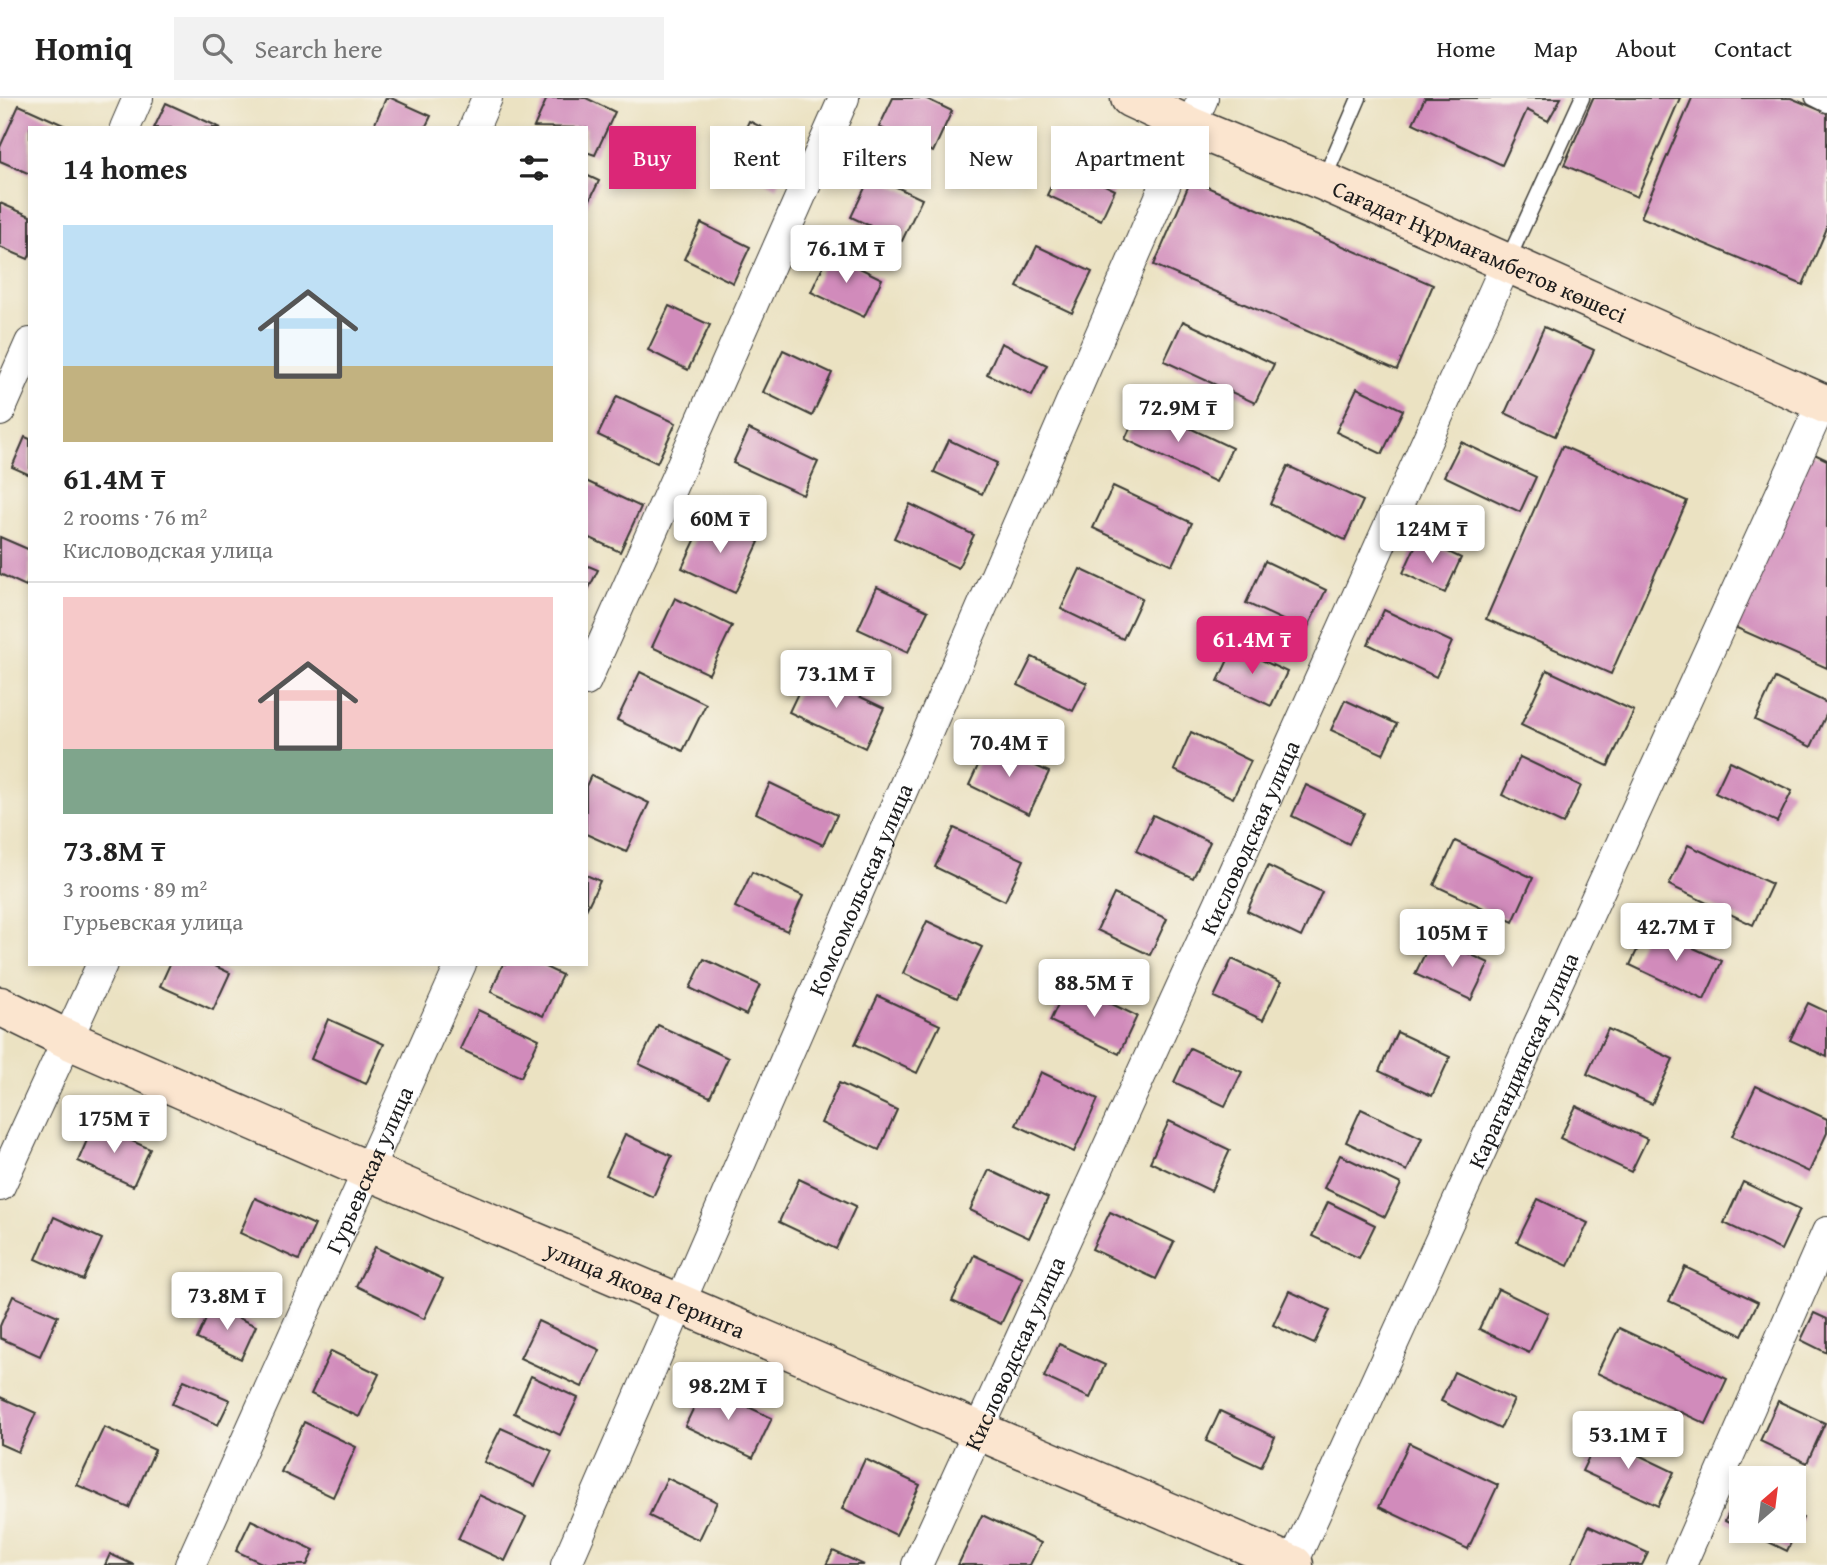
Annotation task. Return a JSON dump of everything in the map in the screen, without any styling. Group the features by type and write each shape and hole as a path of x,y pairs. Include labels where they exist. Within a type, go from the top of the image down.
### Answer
{"street":[{"path":"126,126 138,98"},
{"path":"475,126 487,98"},
{"path":"588,676 844,98"},
{"name":"Сағадат Нұрмағамбетов көшесі","path":"1130,98 1196,112 1323,181 1824,404"},
{"name":"Комсомольская улица","path":"566,1565 1196,112"},
{"name":"Кисловодская улица","path":"917,1565 1225,891 1507,262"},
{"path":"0,411 28,348"},
{"name":"Карагандинская улица","path":"1293,1565 1824,404"},
{"path":"0,1186 101,966"},
{"name":"Гурьевская улица","path":"190,1565 460,966"},
{"name":"улица Якова Геринга","path":"0,1006 69,1040 369,1171 1293,1565"},
{"path":"1681,1565 1827,1231"}],"lane":[{"path":"1323,181 1359,98"},
{"path":"1507,262 1582,98"},
{"path":"1813,98 1827,105"}],"building":[{"path":"386,98 431,116 426,126 374,126"},
{"path":"547,98 586,98 615,112 595,155 588,153 588,126 534,126"},
{"path":"893,98 925,98 952,111 933,152 931,126 879,126"},
{"path":"1425,98 1561,98 1548,121 1527,110 1502,165 1413,123"},
{"path":"1593,98 1680,98 1637,197 1564,165"},
{"path":"1692,98 1791,98 1827,113 1827,228 1803,285 1641,217"},
{"path":"166,103 217,126 155,126"},
{"path":"19,105 66,126 28,126 28,173 0,161 0,147"},
{"path":"749,121 759,126 747,126"},
{"path":"588,176 599,181 588,204"},
{"path":"1051,187 1051,189 1115,190 1101,220 1047,195"},
{"path":"1209,188 1433,285 1397,370 1154,265 1187,189"},
{"path":"864,189 901,189 922,199 902,241 851,217"},
{"path":"0,203 28,215 28,259 0,247"},
{"path":"701,223 750,247 733,283 684,259"},
{"path":"1037,246 1092,272 1072,313 1017,287"},
{"path":"829,253 882,279 864,317 811,292"},
{"path":"669,306 710,325 688,370 648,350"},
{"path":"1183,321 1274,364 1255,403 1164,361"},
{"path":"1544,327 1594,350 1555,436 1505,413"},
{"path":"1001,343 1047,365 1032,396 987,374"},
{"path":"783,350 832,373 812,416 763,392"},
{"path":"1357,388 1403,410 1382,454 1336,432"},
{"path":"617,396 676,423 657,463 598,435"},
{"path":"1141,405 1232,448 1216,482 1125,439"},
{"path":"749,429 818,462 803,495 733,463"},
{"path":"25,437 28,438 28,474 12,467"},
{"path":"949,440 997,463 982,494 934,472"},
{"path":"1461,442 1536,477 1520,512 1444,476"},
{"path":"1562,446 1687,501 1611,674 1486,619"},
{"path":"1808,451 1827,460 1827,668 1730,625"},
{"path":"1288,466 1363,501 1345,540 1270,504"},
{"path":"588,482 641,507 620,552 588,537"},
{"path":"1113,486 1192,523 1172,565 1093,528"},
{"path":"910,504 974,535 958,568 894,538"},
{"path":"706,517 759,542 735,593 682,568"},
{"path":"0,537 28,549 26,586 0,574"},
{"path":"1419,538 1461,558 1445,593 1403,573"},
{"path":"1265,561 1326,590 1306,631 1246,603"},
{"path":"588,566 598,570 588,590"},
{"path":"1080,569 1142,598 1123,639 1061,609"},
{"path":"877,587 928,611 908,652 858,629"},
{"path":"675,598 732,626 709,674 652,647"},
{"path":"1384,610 1452,642 1436,677 1368,644"},
{"path":"1234,647 1287,672 1271,706 1218,681"},
{"path":"1032,657 1087,683 1073,711 1018,685"},
{"path":"1547,670 1634,711 1608,766 1521,725"},
{"path":"640,672 706,704 683,751 617,720"},
{"path":"808,672 884,708 865,748 789,712"},
{"path":"1775,678 1827,703 1827,713 1811,747 1755,720"},
{"path":"1345,700 1397,724 1383,754 1331,730"},
{"path":"1191,732 1251,761 1233,798 1174,770"},
{"path":"988,744 1049,772 1029,814 969,785"},
{"path":"1520,757 1581,786 1563,824 1502,795"},
{"path":"1730,761 1792,791 1777,822 1715,793"},
{"path":"591,775 649,803 626,852 588,835 588,782"},
{"path":"770,783 837,815 823,845 756,813"},
{"path":"1306,785 1364,813 1349,844 1292,816"},
{"path":"1153,815 1210,842 1193,878 1136,851"},
{"path":"954,828 1024,860 1005,901 935,867"},
{"path":"1455,841 1533,878 1513,922 1434,885"},
{"path":"1688,845 1772,884 1753,925 1669,885"},
{"path":"1268,866 1322,892 1301,937 1247,911"},
{"path":"752,872 803,896 787,931 735,907"},
{"path":"588,876 600,881 588,906"},
{"path":"1114,894 1167,919 1150,955 1097,930"},
{"path":"927,921 982,947 957,998 903,973"},
{"path":"1648,927 1722,961 1704,1000 1630,965"},
{"path":"1433,937 1489,963 1471,1000 1415,974"},
{"path":"704,959 760,985 746,1015 690,988"},
{"path":"1232,959 1281,982 1263,1020 1214,997"},
{"path":"169,966 215,966 230,973 213,1010 160,986"},
{"path":"502,966 543,966 562,975 543,1016 491,992"},
{"path":"1068,983 1137,1016 1119,1054 1050,1021"},
{"path":"878,996 940,1025 917,1073 855,1044"},
{"path":"1808,1003 1827,1012 1827,1057 1790,1040"},
{"path":"478,1010 539,1039 521,1077 460,1049"},
{"path":"328,1019 384,1044 366,1084 311,1059"},
{"path":"658,1025 728,1058 710,1097 639,1064"},
{"path":"1608,1029 1673,1059 1652,1104 1587,1074"},
{"path":"1397,1032 1450,1057 1432,1096 1379,1071"},
{"path":"1190,1048 1242,1072 1225,1106 1174,1082"},
{"path":"1041,1072 1098,1099 1074,1152 1016,1125"},
{"path":"839,1083 897,1110 879,1150 821,1123"},
{"path":"1756,1086 1827,1119 1827,1133 1809,1172 1732,1136"},
{"path":"1576,1106 1647,1139 1631,1172 1560,1138"},
{"path":"1361,1109 1422,1138 1407,1171 1346,1142"},
{"path":"1169,1121 1230,1150 1211,1191 1150,1162"},
{"path":"94,1124 150,1149 133,1186 78,1161"},
{"path":"625,1134 672,1156 653,1197 606,1175"},
{"path":"1340,1155 1401,1184 1385,1217 1324,1188"},
{"path":"989,1170 1048,1198 1029,1238 970,1210"},
{"path":"799,1179 856,1206 836,1249 779,1222"},
{"path":"1743,1182 1800,1209 1781,1250 1724,1223"},
{"path":"255,1198 315,1225 299,1260 240,1233"},
{"path":"1538,1199 1588,1223 1568,1266 1517,1242"},
{"path":"1328,1202 1375,1225 1359,1258 1312,1236"},
{"path":"1110,1212 1174,1242 1156,1279 1092,1249"},
{"path":"54,1217 102,1239 83,1280 36,1259"},
{"path":"375,1247 443,1279 424,1319 356,1286"},
{"path":"974,1255 1023,1278 1001,1324 952,1301"},
{"path":"1685,1267 1758,1302 1742,1335 1669,1301"},
{"path":"1498,1289 1548,1313 1529,1353 1479,1329"},
{"path":"1289,1291 1330,1310 1314,1344 1273,1325"},
{"path":"13,1296 58,1316 40,1356 0,1338 0,1326"},
{"path":"212,1306 256,1326 241,1359 197,1339"},
{"path":"1814,1313 1827,1319 1827,1353 1801,1340"},
{"path":"538,1321 600,1350 582,1387 520,1358"},
{"path":"1619,1328 1727,1379 1706,1424 1597,1373"},
{"path":"1059,1344 1105,1365 1090,1398 1044,1377"},
{"path":"331,1351 379,1374 359,1417 311,1394"},
{"path":"1454,1372 1514,1400 1500,1429 1441,1401"},
{"path":"531,1376 578,1398 560,1435 514,1413"},
{"path":"184,1380 230,1400 218,1425 172,1404"},
{"path":"704,1386 772,1418 753,1458 685,1426"},
{"path":"0,1397 36,1413 18,1452 0,1444"},
{"path":"1778,1401 1825,1423 1807,1463 1760,1441"},
{"path":"1220,1411 1275,1437 1261,1467 1206,1441"},
{"path":"304,1422 356,1447 333,1497 281,1472"},
{"path":"104,1427 155,1450 129,1508 77,1485"},
{"path":"501,1428 552,1451 535,1486 484,1462"},
{"path":"1599,1436 1674,1472 1658,1506 1582,1471"},
{"path":"1409,1443 1498,1485 1468,1549 1379,1507"},
{"path":"865,1459 920,1485 896,1535 842,1509"},
{"path":"667,1478 717,1502 699,1540 649,1516"},
{"path":"479,1495 526,1517 505,1561 458,1539"},
{"path":"982,1515 1041,1543 1030,1565 958,1565"},
{"path":"251,1520 314,1550 307,1565 266,1565 236,1551"},
{"path":"1589,1526 1648,1553 1642,1565 1571,1565"},
{"path":"1773,1544 1790,1544 1787,1551"},
{"path":"833,1551 864,1565 826,1565"},
{"path":"110,1554 134,1565 105,1565"}]}
